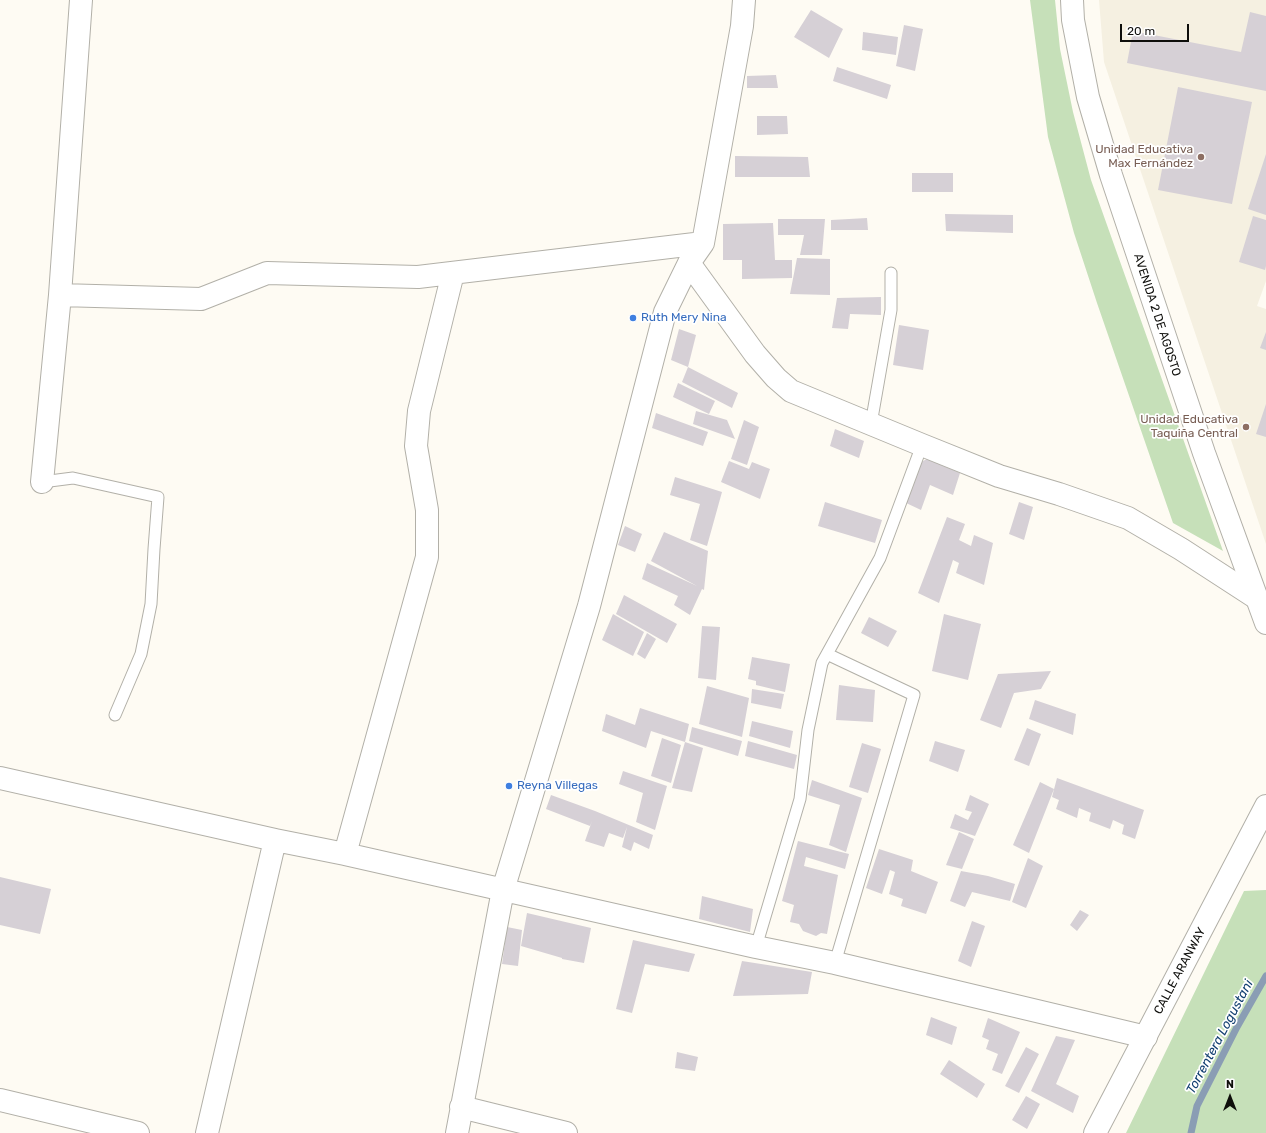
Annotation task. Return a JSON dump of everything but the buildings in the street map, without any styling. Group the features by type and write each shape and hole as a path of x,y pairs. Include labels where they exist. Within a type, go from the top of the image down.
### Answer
{"street":[{"path":"42,482 60,295 81,0"},
{"path":"457,1133 503,890 589,606 665,312 689,263 703,243 742,26 744,0"},
{"name":"AVENIDA 2 DE AGOSTO","path":"1072,0 1073,20 1088,97 1111,175 1204,453 1266,623"},
{"path":"60,295 202,299 268,273 418,277 703,243"},
{"path":"689,263 755,354 776,378 791,391 999,476 1059,494 1128,518 1181,549 1258,600"},
{"path":"345,854 427,557 427,510 416,446 419,412 453,273"},
{"path":"0,778 756,947 835,963 1146,1037"},
{"name":"CALLE ARANWAY","path":"1095,1133 1265,809"},
{"path":"207,1133 275,840"},
{"path":"0,1100 138,1133"},
{"path":"461,1107 566,1133"}],"lane":[{"path":"872,424 891,310 891,273"},
{"path":"756,947 800,799 808,730 822,663 880,558 922,445"},
{"path":"42,482 73,478 158,497 151,604 141,654 115,715"},
{"path":"827,654 914,695 835,963"}],"shaded area":[{"name":"Unidad Educativa Max Fernández","path":"1099,0 1266,0 1266,281 1257,306 1266,309 1266,544 1104,62"}],"green space":[{"path":"1030,0 1055,0 1060,49 1073,112 1091,180 1223,551 1173,523 1074,233 1048,137"},
{"path":"1266,890 1266,1133 1126,1133 1244,891"}],"waterway":[{"name":"Torrentera Logustani","path":"1191,1133 1197,1106 1237,1027 1266,976"}],"place":[{"name":"Unidad Educativa Max Fernández","path":"1201,157"},
{"name":"Ruth Mery Nina","path":"633,318"},
{"name":"Unidad Educativa Taquiña Central","path":"1246,427"},
{"name":"Reyna Villegas","path":"509,786"}]}
